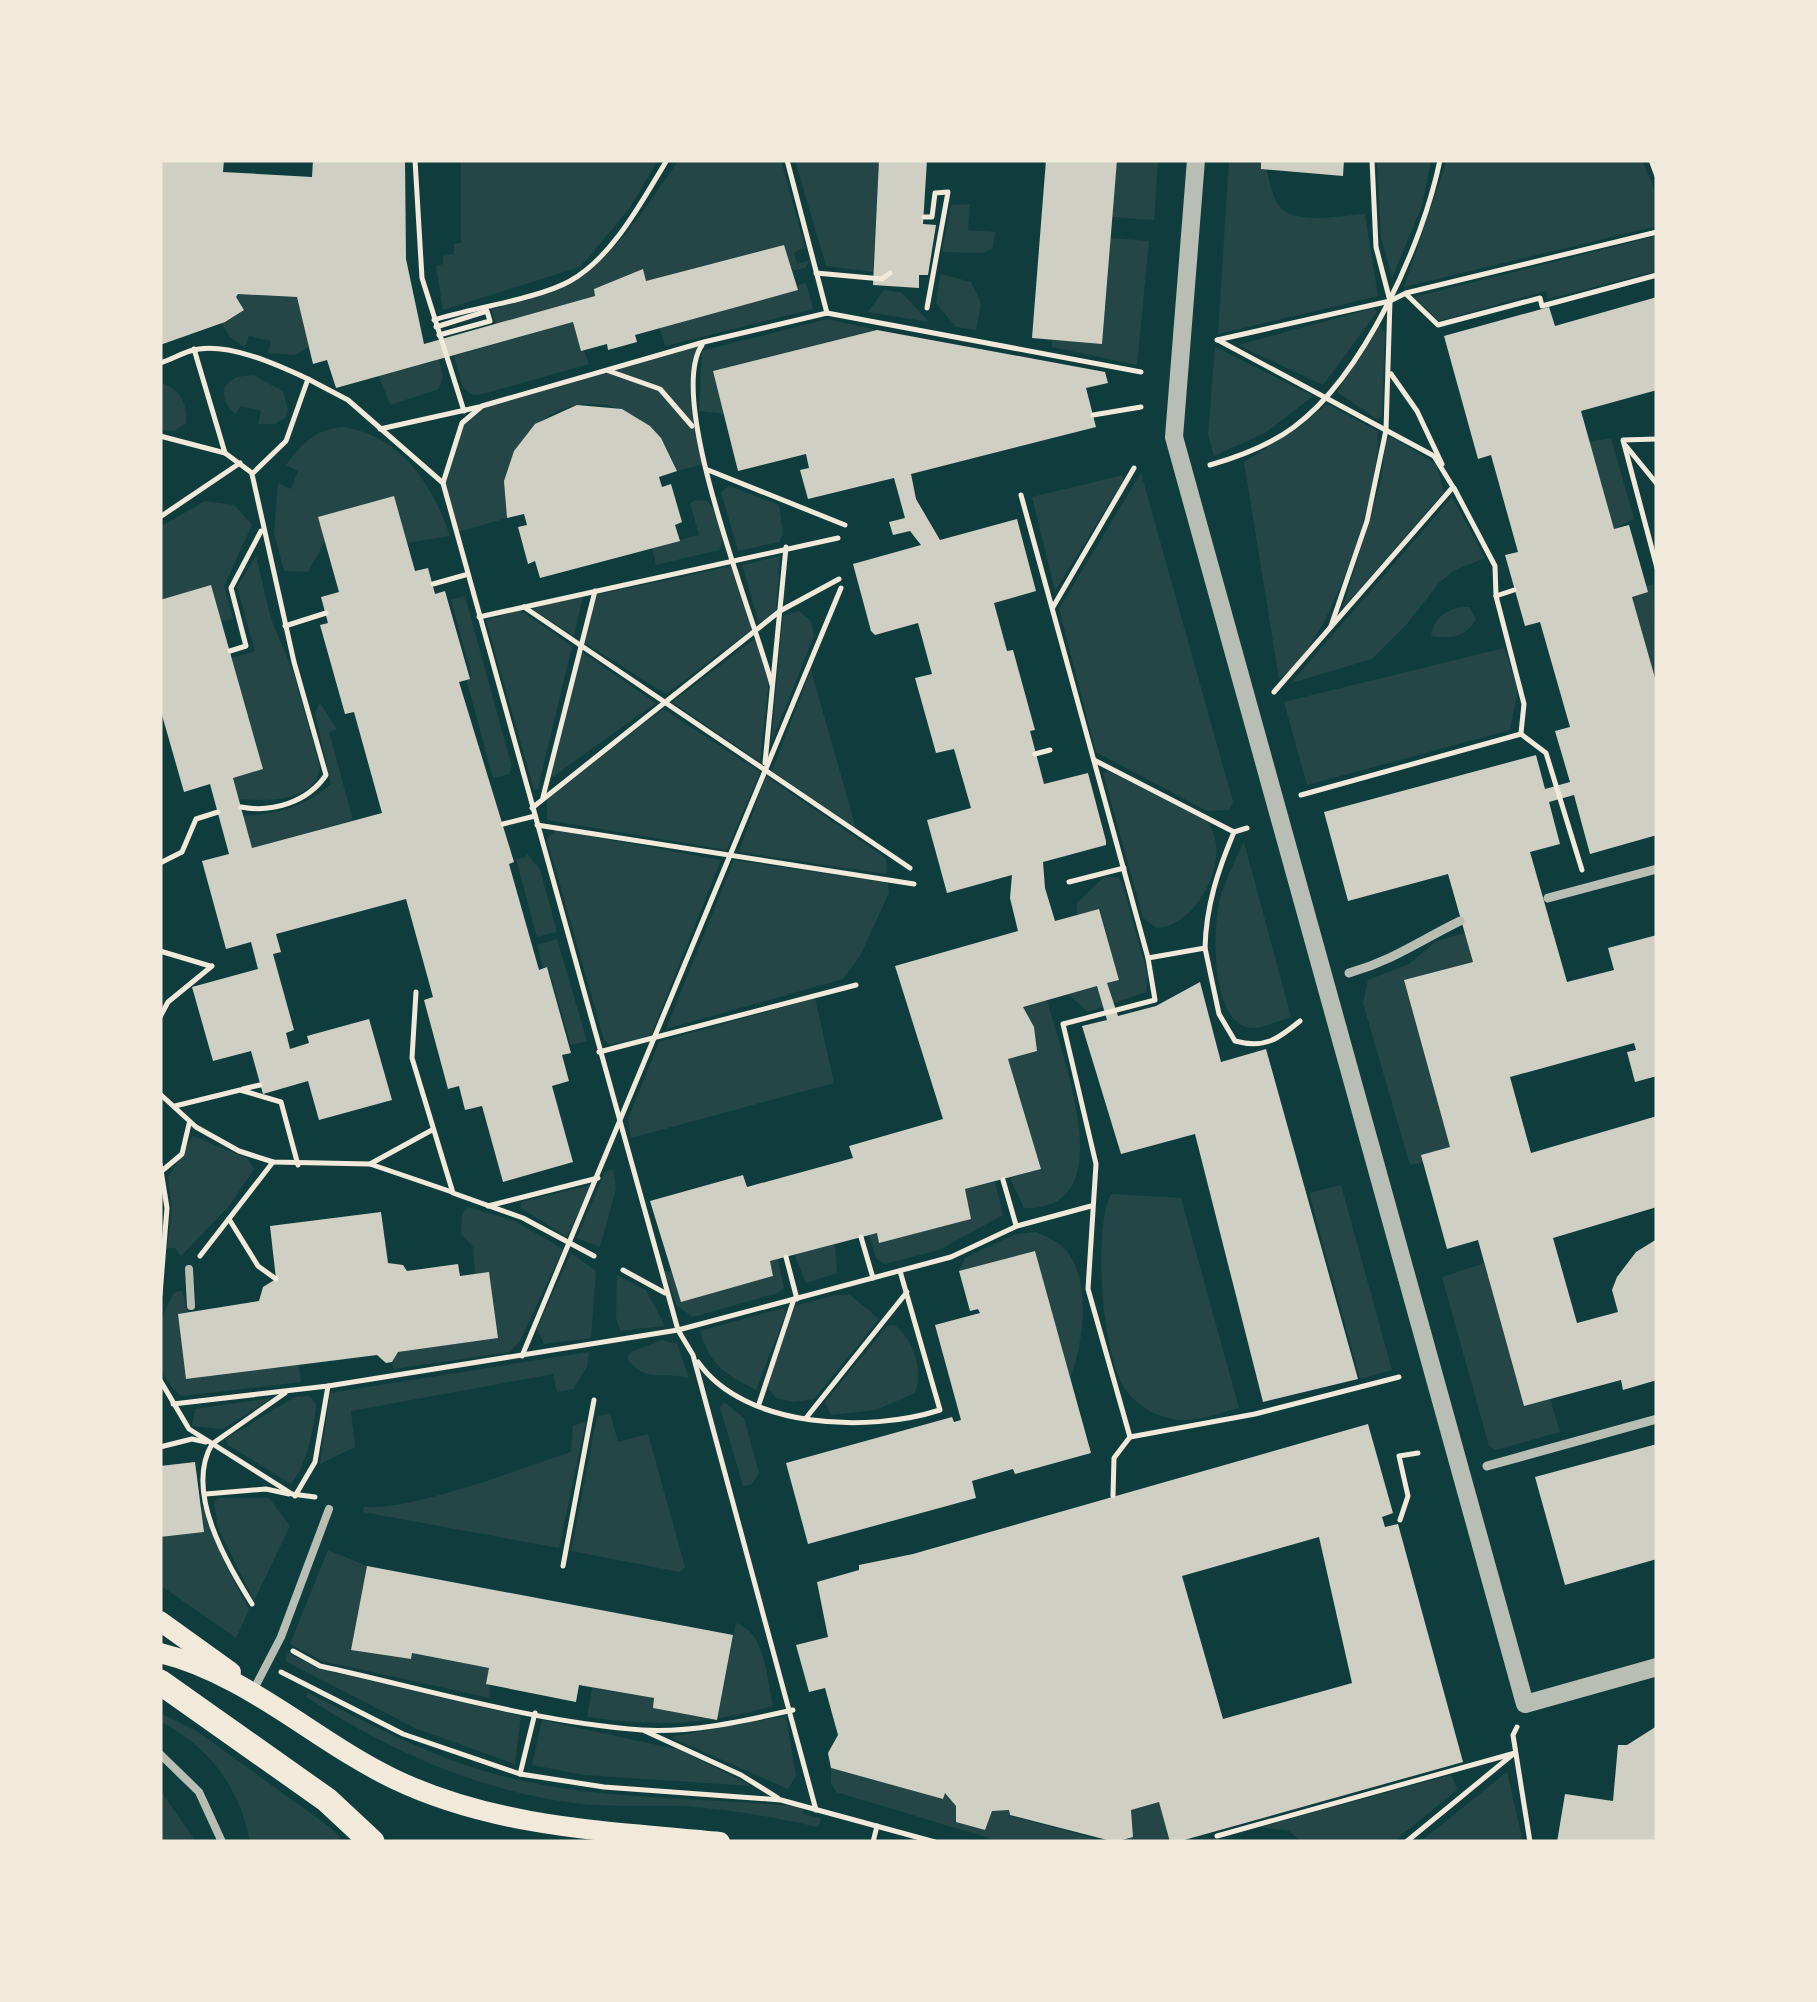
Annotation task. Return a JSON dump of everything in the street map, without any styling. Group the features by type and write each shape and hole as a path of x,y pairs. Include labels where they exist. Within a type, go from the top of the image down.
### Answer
{"main road":[{"path":"160,1621 276,1707"},
{"path":"160,1652 208,1671 276,1707 392,1778 480,1810 603,1833 720,1842"},
{"path":"160,1682 327,1800 372,1842"},
{"path":"160,1701 194,1706"}],"street":[{"path":"1196,160 1174,437 1525,1704 1657,1667"},
{"path":"1548,898 1657,868"},
{"path":"1349,973 1394,960 1416,942 1460,921"},
{"path":"1487,1466 1657,1419"}],"lane":[{"path":"189,1268 191,1306"},
{"path":"254,1688 268,1663 329,1509"},
{"path":"160,1754 199,1792 222,1842"}],"path":[{"path":"415,160 417,246 435,323 464,411"},
{"path":"435,323 568,282 594,262 616,236 667,160"},
{"path":"787,160 827,314"},
{"path":"1330,629 1367,521 1386,430 1390,302 1376,247 1372,160"},
{"path":"1210,465 1239,457 1293,428 1327,396 1390,302 1420,235 1440,160"},
{"path":"1651,160 1657,176"},
{"path":"924,217 932,217 935,193 948,192 927,308"},
{"path":"1209,340 1390,302 1406,293 1657,232"},
{"path":"816,274 882,279 890,273"},
{"path":"1406,293 1438,325 1540,298 1542,306 1657,275"},
{"path":"435,323 487,311 490,321 440,335"},
{"path":"380,430 464,411 704,342 827,314 1141,372"},
{"path":"1218,340 1434,456 1453,486"},
{"path":"704,342 695,354 691,378 694,429 772,685"},
{"path":"160,363 194,349 266,362 348,400 442,483"},
{"path":"194,349 225,453"},
{"path":"605,370 660,389 694,429"},
{"path":"1390,372 1417,411 1495,566 1496,596 1524,704 1521,734"},
{"path":"252,474 286,441 308,380"},
{"path":"482,406 462,422 442,483 678,1330 710,1379 759,1404 852,1426 914,1418 940,1410 900,1271"},
{"path":"1093,415 1141,406"},
{"path":"160,436 225,453 252,474 285,626 326,775 316,791 299,800 258,810 240,807"},
{"path":"1657,439 1623,440 1657,568"},
{"path":"1624,444 1657,484"},
{"path":"160,517 240,463"},
{"path":"1053,607 1134,468"},
{"path":"707,470 844,525"},
{"path":"1274,692 1453,486"},
{"path":"1021,496 1148,958 1154,1000 1063,1024 1096,1164 1088,1289 1130,1437"},
{"path":"230,652 246,646 230,588 263,528"},
{"path":"478,617 838,538"},
{"path":"764,771 786,548"},
{"path":"432,584 465,575"},
{"path":"504,824 533,812 542,800 780,611 839,578"},
{"path":"522,1356 841,588"},
{"path":"1496,596 1514,590"},
{"path":"542,800 595,591"},
{"path":"524,607 910,868"},
{"path":"285,626 326,614"},
{"path":"1302,795 1521,734"},
{"path":"1521,734 1546,753 1588,888"},
{"path":"1036,754 1050,750"},
{"path":"1094,760 1234,832 1248,828"},
{"path":"160,863 182,852 196,819 218,812"},
{"path":"537,824 914,884"},
{"path":"1234,832 1206,918 1205,948 1219,1014 1236,1041 1255,1046 1276,1041 1300,1021"},
{"path":"1069,882 1124,868"},
{"path":"1148,958 1205,948"},
{"path":"160,951 212,966 168,1002 160,1017"},
{"path":"600,1052 856,985"},
{"path":"416,992 412,1058 452,1192"},
{"path":"176,1106 260,1085"},
{"path":"240,1090 282,1102 298,1164"},
{"path":"160,1094 189,1122 238,1151 272,1162 370,1164 523,1218 594,1256"},
{"path":"161,1293 167,1208 161,1167 182,1154 189,1122"},
{"path":"370,1164 433,1129"},
{"path":"161,1293 189,1268 272,1162"},
{"path":"485,1207 598,1178"},
{"path":"1003,1180 1016,1226"},
{"path":"174,1404 328,1386 678,1330 900,1271 950,1256 1016,1226 1092,1206"},
{"path":"229,1219 258,1266 276,1280"},
{"path":"861,1237 873,1278"},
{"path":"759,1404 795,1299 786,1256"},
{"path":"623,1270 668,1294"},
{"path":"806,1418 907,1292"},
{"path":"694,1355 793,1710 816,1810"},
{"path":"1113,1496 1114,1458 1130,1437 1224,1420 1399,1377"},
{"path":"160,1380 189,1429 292,1494"},
{"path":"292,1494 315,1462 328,1386"},
{"path":"252,1604 217,1538 205,1494 205,1455 212,1444 287,1392"},
{"path":"563,1566 594,1400"},
{"path":"160,1447 192,1439 212,1444"},
{"path":"1400,1520 1408,1496 1398,1456 1418,1452"},
{"path":"205,1494 266,1489 292,1494"},
{"path":"290,1648 320,1666 535,1712 642,1730 720,1726 793,1710"},
{"path":"268,1663 403,1734 520,1774 604,1787 781,1800 935,1842"},
{"path":"520,1774 535,1712"},
{"path":"642,1730 740,1775 781,1800"},
{"path":"1513,1736 1530,1842"},
{"path":"1217,1836 1515,1752"},
{"path":"1406,1842 1515,1752"},
{"path":"873,1842 877,1826"}],"shaded area":[{"path":"461,160 658,160 629,209 580,267 443,310 436,266 443,264 443,256 454,254 454,244 461,243"},
{"path":"679,160 781,160 805,248 794,252 797,264 810,260 805,268 793,271 784,245 646,281 643,270 594,289 595,296 496,324 491,309 557,290 599,262 629,230"},
{"path":"795,160 879,160 873,272 826,266"},
{"path":"1117,160 1158,160 1154,220 1112,217"},
{"path":"1229,160 1263,160 1276,201 1296,216 1365,214 1378,296 1218,334"},
{"path":"1377,160 1431,160 1422,206 1392,278 1381,237"},
{"path":"1447,160 1642,160 1657,195 1657,226 1404,287"},
{"path":"970,204 968,230 995,232 993,248 983,253 942,252 951,205"},
{"path":"1657,236 1657,271 1548,299 1546,291 1439,321 1414,297"},
{"path":"1111,238 1149,241 1137,365 1052,347 1052,340 1102,343"},
{"path":"940,274 971,282 981,303 976,330 956,327 936,303"},
{"path":"806,283 813,309 665,346 660,328 797,290 796,286"},
{"path":"884,290 901,292 929,322 868,312"},
{"path":"238,294 297,297 309,347 295,355 268,353 271,341 249,336 245,348 229,336 221,322 244,310"},
{"path":"1374,308 1377,312 1323,385 1238,345"},
{"path":"827,319 877,330 714,371 724,414 699,411 702,351"},
{"path":"573,322 589,364 483,394 473,395 463,388 454,356"},
{"path":"1380,326 1385,332 1382,416 1377,419 1337,392"},
{"path":"704,342 696,356 690,386 693,418 705,464 677,471 657,435 630,414 600,404 569,407 542,421 520,444 507,477 507,518 454,533 443,483 462,423 482,406"},
{"path":"1215,347 1313,396 1265,433 1214,456 1208,434"},
{"path":"439,360 443,376 439,389 390,405 379,376"},
{"path":"253,375 283,391 288,410 285,418 275,424 258,424 261,411 240,406 236,414 226,402 225,386 236,377"},
{"path":"160,382 184,403 186,423 174,431 160,430"},
{"path":"1327,404 1378,431 1377,457 1361,527 1334,602 1298,662 1279,679 1244,462 1297,429"},
{"path":"344,427 382,441 412,466 434,498 450,536 407,543 393,496 319,517 325,541 308,572 284,571 274,533 278,483 291,489 298,471 286,465 318,434"},
{"path":"1392,437 1436,464 1444,492 1343,608 1381,481 1386,441"},
{"path":"1611,438 1634,519 1614,529 1589,442"},
{"path":"1141,473 1233,802 1229,810 1207,811 1096,752 1059,609"},
{"path":"1123,475 1123,481 1055,591 1032,497"},
{"path":"729,486 779,505 783,534 779,542 738,551 721,492"},
{"path":"1452,497 1485,558 1453,571 1439,583 1406,625 1372,659 1291,683"},
{"path":"205,501 234,505 252,525 224,586 233,619 221,621 211,586 160,600 160,527"},
{"path":"708,501 718,518 722,531 719,550 656,565 652,547 699,535 690,503"},
{"path":"256,556 271,619 293,671 320,767 309,787 275,799 238,799 233,778 263,768 232,658 255,651 237,587"},
{"path":"780,556 776,611 759,623 742,565"},
{"path":"732,566 752,629 666,694 583,642 596,595"},
{"path":"1653,584 1657,685 1632,597 1647,592 1646,586"},
{"path":"465,596 511,764 510,774 493,778 466,678 472,676 451,600"},
{"path":"583,596 574,636 534,610 534,608"},
{"path":"1469,607 1476,619 1468,630 1451,637 1431,636 1435,623 1444,614"},
{"path":"520,610 572,646 538,789 534,790 486,620"},
{"path":"799,611 811,621 814,636 771,743 783,616"},
{"path":"756,638 769,680 760,762 672,702"},
{"path":"1504,648 1518,689 1510,730 1307,785 1284,702"},
{"path":"582,652 656,703 551,778"},
{"path":"811,670 856,828 772,771"},
{"path":"320,703 337,729 329,732 353,820 252,848 243,816 290,808 331,784 315,713"},
{"path":"663,709 760,772 727,850 547,820 547,799"},
{"path":"1108,771 1206,820 1214,834 1214,869 1208,886 1186,915 1172,924 1157,928 1143,918 1103,773"},
{"path":"766,776 886,858 887,874 739,852"},
{"path":"556,830 721,860 651,1035 610,1045 604,1040 547,839"},
{"path":"1244,842 1291,1017 1254,1028 1240,1024 1229,1012 1222,995 1216,953 1220,899"},
{"path":"525,852 540,869 557,932 537,937 516,859 526,857"},
{"path":"734,860 888,883 889,893 860,956 843,979 666,1029"},
{"path":"1104,877 1119,877 1123,886 1148,976 1146,992 1088,1012 1068,994 1119,980 1100,909 1077,915 1077,903"},
{"path":"1465,933 1473,962 1404,981 1450,1147 1422,1155 1424,1162 1410,1165 1363,1003 1368,980 1409,964 1437,941"},
{"path":"557,939 587,1041 571,1045 548,967 543,967 537,945"},
{"path":"815,998 834,1083 631,1138 628,1119 659,1042"},
{"path":"1047,1000 1072,1090 1080,1158 1072,1185 1055,1202 1024,1208 1010,1178 1041,1168 1008,1059 1037,1051 1034,1027 1023,1007"},
{"path":"193,1136 247,1158 254,1169 229,1206 181,1256 175,1248 167,1248 172,1210 168,1177"},
{"path":"613,1169 616,1189 600,1247 577,1238 605,1172"},
{"path":"995,1182 1003,1215 939,1250 885,1264 876,1258 869,1235 877,1233 879,1242 970,1219 965,1189"},
{"path":"591,1185 567,1237 521,1208 521,1202"},
{"path":"1341,1185 1392,1370 1360,1379 1309,1193"},
{"path":"1111,1194 1181,1198 1239,1408 1198,1419 1177,1420 1146,1409 1125,1389 1109,1344 1102,1289 1102,1234"},
{"path":"468,1207 515,1221 563,1249 520,1341 510,1352 394,1369 392,1362 398,1352 497,1338 489,1273 475,1274 473,1247 461,1234 462,1214"},
{"path":"1036,1232 1066,1250 1080,1283 1083,1316 1070,1379 959,1271 965,1258 1015,1234"},
{"path":"835,1244 837,1273 806,1283 794,1254"},
{"path":"571,1253 596,1271 591,1338 544,1344 537,1329"},
{"path":"778,1259 784,1288 778,1293 693,1317 677,1306 664,1271 773,1276 770,1261"},
{"path":"1484,1263 1524,1405 1550,1399 1560,1432 1496,1450 1489,1446 1442,1277"},
{"path":"617,1275 646,1290 665,1326 621,1331 616,1320"},
{"path":"182,1291 188,1312 178,1314 187,1379 299,1365 301,1382 182,1396 164,1375 158,1347 168,1304 175,1292"},
{"path":"850,1295 879,1319 814,1399 793,1402 776,1398 767,1386 795,1306"},
{"path":"783,1308 786,1313 756,1390 727,1374 714,1361 700,1331"},
{"path":"894,1325 907,1338 915,1356 915,1393 876,1410 831,1415 825,1402 887,1326"},
{"path":"662,1340 677,1344 689,1378 648,1374 627,1358 631,1352"},
{"path":"589,1352 587,1367 573,1389 557,1392 553,1374 351,1411 355,1447 320,1464 330,1393"},
{"path":"310,1396 316,1404 311,1436 302,1466 291,1484 228,1445 225,1439 295,1397"},
{"path":"272,1398 223,1429 192,1426 195,1409"},
{"path":"724,1402 744,1418 759,1473 751,1485 743,1486 720,1407"},
{"path":"610,1413 618,1442 648,1434 685,1567 680,1572 571,1551 597,1417"},
{"path":"586,1421 559,1548 363,1512 364,1507 438,1495 571,1452 573,1426"},
{"path":"218,1498 269,1498 290,1526 254,1601 218,1528 214,1502"},
{"path":"201,1507 206,1507 221,1556 249,1610 236,1638 160,1585 160,1537 204,1532"},
{"path":"328,1550 367,1566 352,1650 411,1659 412,1653 489,1668 490,1698 322,1661 290,1644"},
{"path":"736,1623 746,1628 759,1646 773,1706 717,1718"},
{"path":"288,1653 319,1669 521,1716 515,1764 415,1728 285,1661"},
{"path":"592,1688 654,1698 654,1708 712,1719 659,1723 587,1717"},
{"path":"308,1693 429,1751 506,1777 616,1794 804,1807 803,1813 821,1819 818,1827 716,1809 582,1804 508,1790 404,1752 338,1717 306,1697"},
{"path":"160,1713 198,1732 331,1828 344,1842 250,1842 238,1803 220,1771 194,1743 160,1721"},
{"path":"786,1716 796,1776 788,1789 670,1737"},
{"path":"542,1720 680,1750 752,1786 584,1775 532,1765"},
{"path":"831,1768 943,1799 945,1793 956,1806 957,1822 985,1830 992,1811 1009,1810 1010,1816 1108,1842 1002,1842 836,1792 831,1783"},
{"path":"1507,1772 1523,1842 1420,1842"},
{"path":"1451,1775 1458,1789 1393,1842 1302,1842 1289,1831 1260,1827"},
{"path":"160,1790 196,1842 160,1842"},
{"path":"1159,1802 1170,1842 1115,1842 1132,1837 1131,1810"}],"building":[{"path":"160,160 224,160 223,172 312,177 313,160 405,160 406,259 424,344 595,296 594,289 643,269 646,281 784,245 798,290 635,335 637,342 608,350 607,344 581,351 573,322 336,388 327,360 313,364 297,297 238,294 244,310 225,322 160,345"},
{"path":"879,160 927,160 923,224 936,225 928,275 919,275 919,288 873,285"},
{"path":"1046,160 1117,160 1102,344 1032,338"},
{"path":"1261,160 1344,160 1343,176 1261,169"},
{"path":"1657,297 1657,390 1581,411 1614,529 1629,525 1648,592 1632,597 1657,685 1657,835 1590,854 1574,795 1549,802 1560,844 1530,852 1567,982 1614,970 1608,948 1657,935 1657,1076 1635,1082 1627,1052 1636,1050 1634,1043 1510,1077 1531,1153 1657,1116 1657,1207 1553,1238 1577,1323 1618,1312 1612,1290 1617,1277 1636,1252 1657,1239 1657,1380 1623,1390 1621,1380 1524,1406 1478,1240 1447,1249 1421,1155 1450,1147 1404,980 1473,962 1448,874 1348,901 1324,812 1536,755 1545,789 1570,782 1555,731 1570,727 1540,622 1525,626 1505,555 1518,552 1491,455 1478,459 1444,336 1549,307 1555,326"},
{"path":"877,330 1105,372 1108,383 1086,388 1096,427 911,474 916,499 940,540 1017,519 1036,591 994,603 1007,651 1013,650 1035,730 1030,731 1044,784 1088,773 1106,841 1106,845 1043,862 1045,888 1055,921 1099,909 1119,980 1107,983 1118,1016 1156,1006 1200,982 1221,1062 1266,1049 1358,1379 1263,1402 1195,1134 1121,1154 1082,1026 1107,1020 1097,986 1023,1007 1034,1027 1037,1051 1008,1059 1041,1169 965,1189 971,1219 879,1243 877,1233 770,1261 773,1276 681,1302 650,1201 743,1175 747,1187 853,1158 849,1146 943,1119 895,966 1018,931 1010,898 1012,875 947,893 927,820 971,808 954,749 936,753 915,678 932,674 918,623 875,635 871,631 853,564 921,545 910,531 893,535 889,522 905,518 894,478 808,499 800,470 809,468 806,454 738,471 713,371"},
{"path":"577,405 622,409 650,426 661,438 677,471 659,477 662,487 671,484 682,522 675,525 680,541 540,578 535,561 528,564 518,527 527,525 524,514 507,518 504,481 514,451 535,424"},
{"path":"394,496 415,571 428,568 435,594 445,591 470,679 459,682 514,862 509,864 539,970 547,967 571,1053 562,1055 569,1081 552,1086 573,1162 503,1182 482,1106 465,1110 459,1086 448,1089 424,1000 433,997 406,899 276,934 281,952 273,954 294,1030 286,1033 290,1049 309,1043 307,1036 369,1019 392,1100 319,1120 308,1081 263,1094 251,1051 213,1061 192,987 258,969 251,942 226,949 202,861 229,854 210,784 184,792 160,708 160,600 211,585 263,769 233,778 252,848 382,813 354,712 345,714 320,625 328,623 321,597 339,592 318,517"},
{"path":"381,1212 388,1263 403,1265 407,1271 458,1264 460,1276 489,1272 498,1338 398,1352 392,1362 386,1363 377,1355 186,1379 178,1314 259,1301 263,1287 276,1279 270,1226"},
{"path":"1035,1251 1091,1453 1015,1474 1013,1469 972,1481 976,1498 808,1544 786,1463 952,1417 954,1422 961,1420 935,1325 980,1313 978,1309 970,1311 959,1271"},
{"path":"1368,1424 1393,1513 1382,1517 1385,1527 1398,1524 1463,1762 1177,1842 1170,1842 1159,1802 1131,1810 1133,1837 1115,1842 1010,1815 1009,1810 992,1811 985,1830 956,1822 956,1806 945,1793 943,1799 831,1768 828,1753 838,1735 825,1688 809,1692 796,1645 828,1637 817,1582 859,1570 859,1565 913,1554","holes":["1319,1537 1352,1683 1223,1719 1182,1576"]},
{"path":"1657,1444 1657,1559 1565,1585 1535,1477"},
{"path":"195,1462 204,1532 160,1537 160,1466"},
{"path":"367,1566 733,1635 717,1720 653,1708 654,1698 579,1685 576,1702 486,1684 489,1668 412,1653 411,1659 351,1650"},
{"path":"1657,1726 1657,1842 1557,1842 1565,1794 1613,1801 1618,1745 1627,1745"}]}
